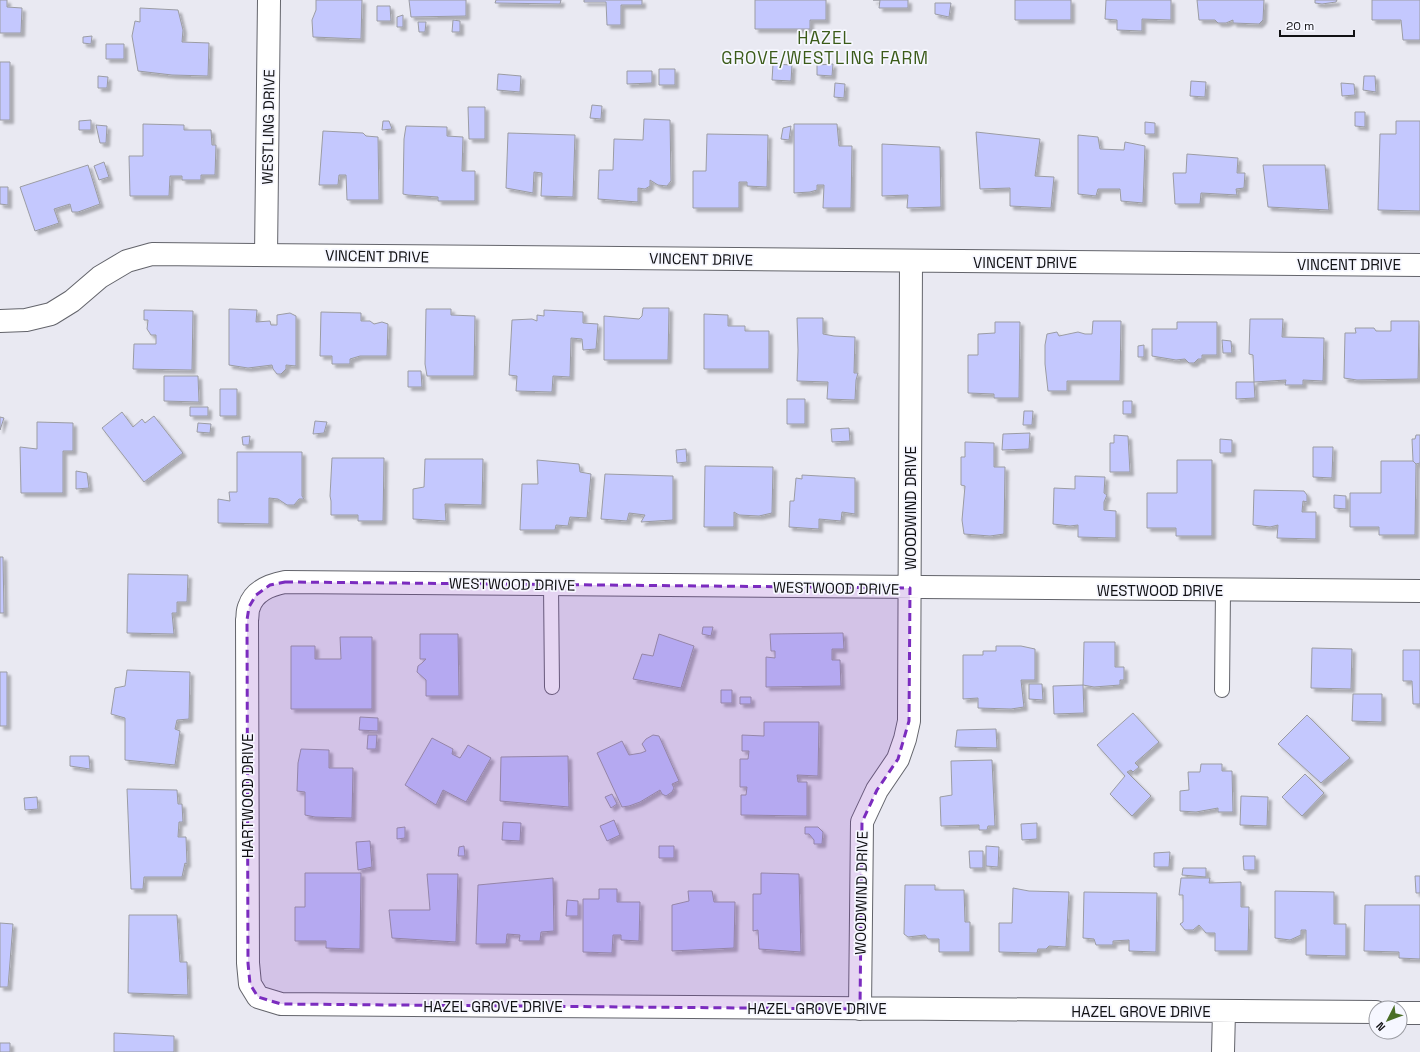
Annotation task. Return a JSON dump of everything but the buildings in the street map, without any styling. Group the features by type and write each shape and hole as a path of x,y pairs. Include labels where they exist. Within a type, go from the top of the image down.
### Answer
{"street":[{"name":"WESTLING DRIVE","path":"266,255 269,0"},
{"name":"VINCENT DRIVE","path":"0,321 26,320 51,314 72,301 100,277 127,260 152,254 1420,265"},
{"name":"WOODWIND DRIVE","path":"860,1009 862,822 877,790 898,759 909,722 911,261"},
{"name":"WESTWOOD DRIVE","path":"256,595 270,585 285,582 1420,591"},
{"name":"HARTWOOD DRIVE","path":"256,595 248,607 247,620 248,963 250,984 258,997"},
{"name":"HAZEL GROVE DRIVE","path":"258,997 281,1004 1368,1012"},
{"path":"1223,1052 1224,1011"},
{"path":"1408,1013 1420,1013"}],"lane":[{"path":"551,585 552,687"},
{"path":"1222,690 1223,590"}],"highlighted area":[{"path":"285,582 910,588 909,721 898,759 877,790 862,822 860,1009 281,1004 258,997 250,984 248,963 247,620 249,607 256,595 270,585"}],"district":[{"name":"HAZEL GROVE/WESTLING FARM","path":"825,48"}]}
